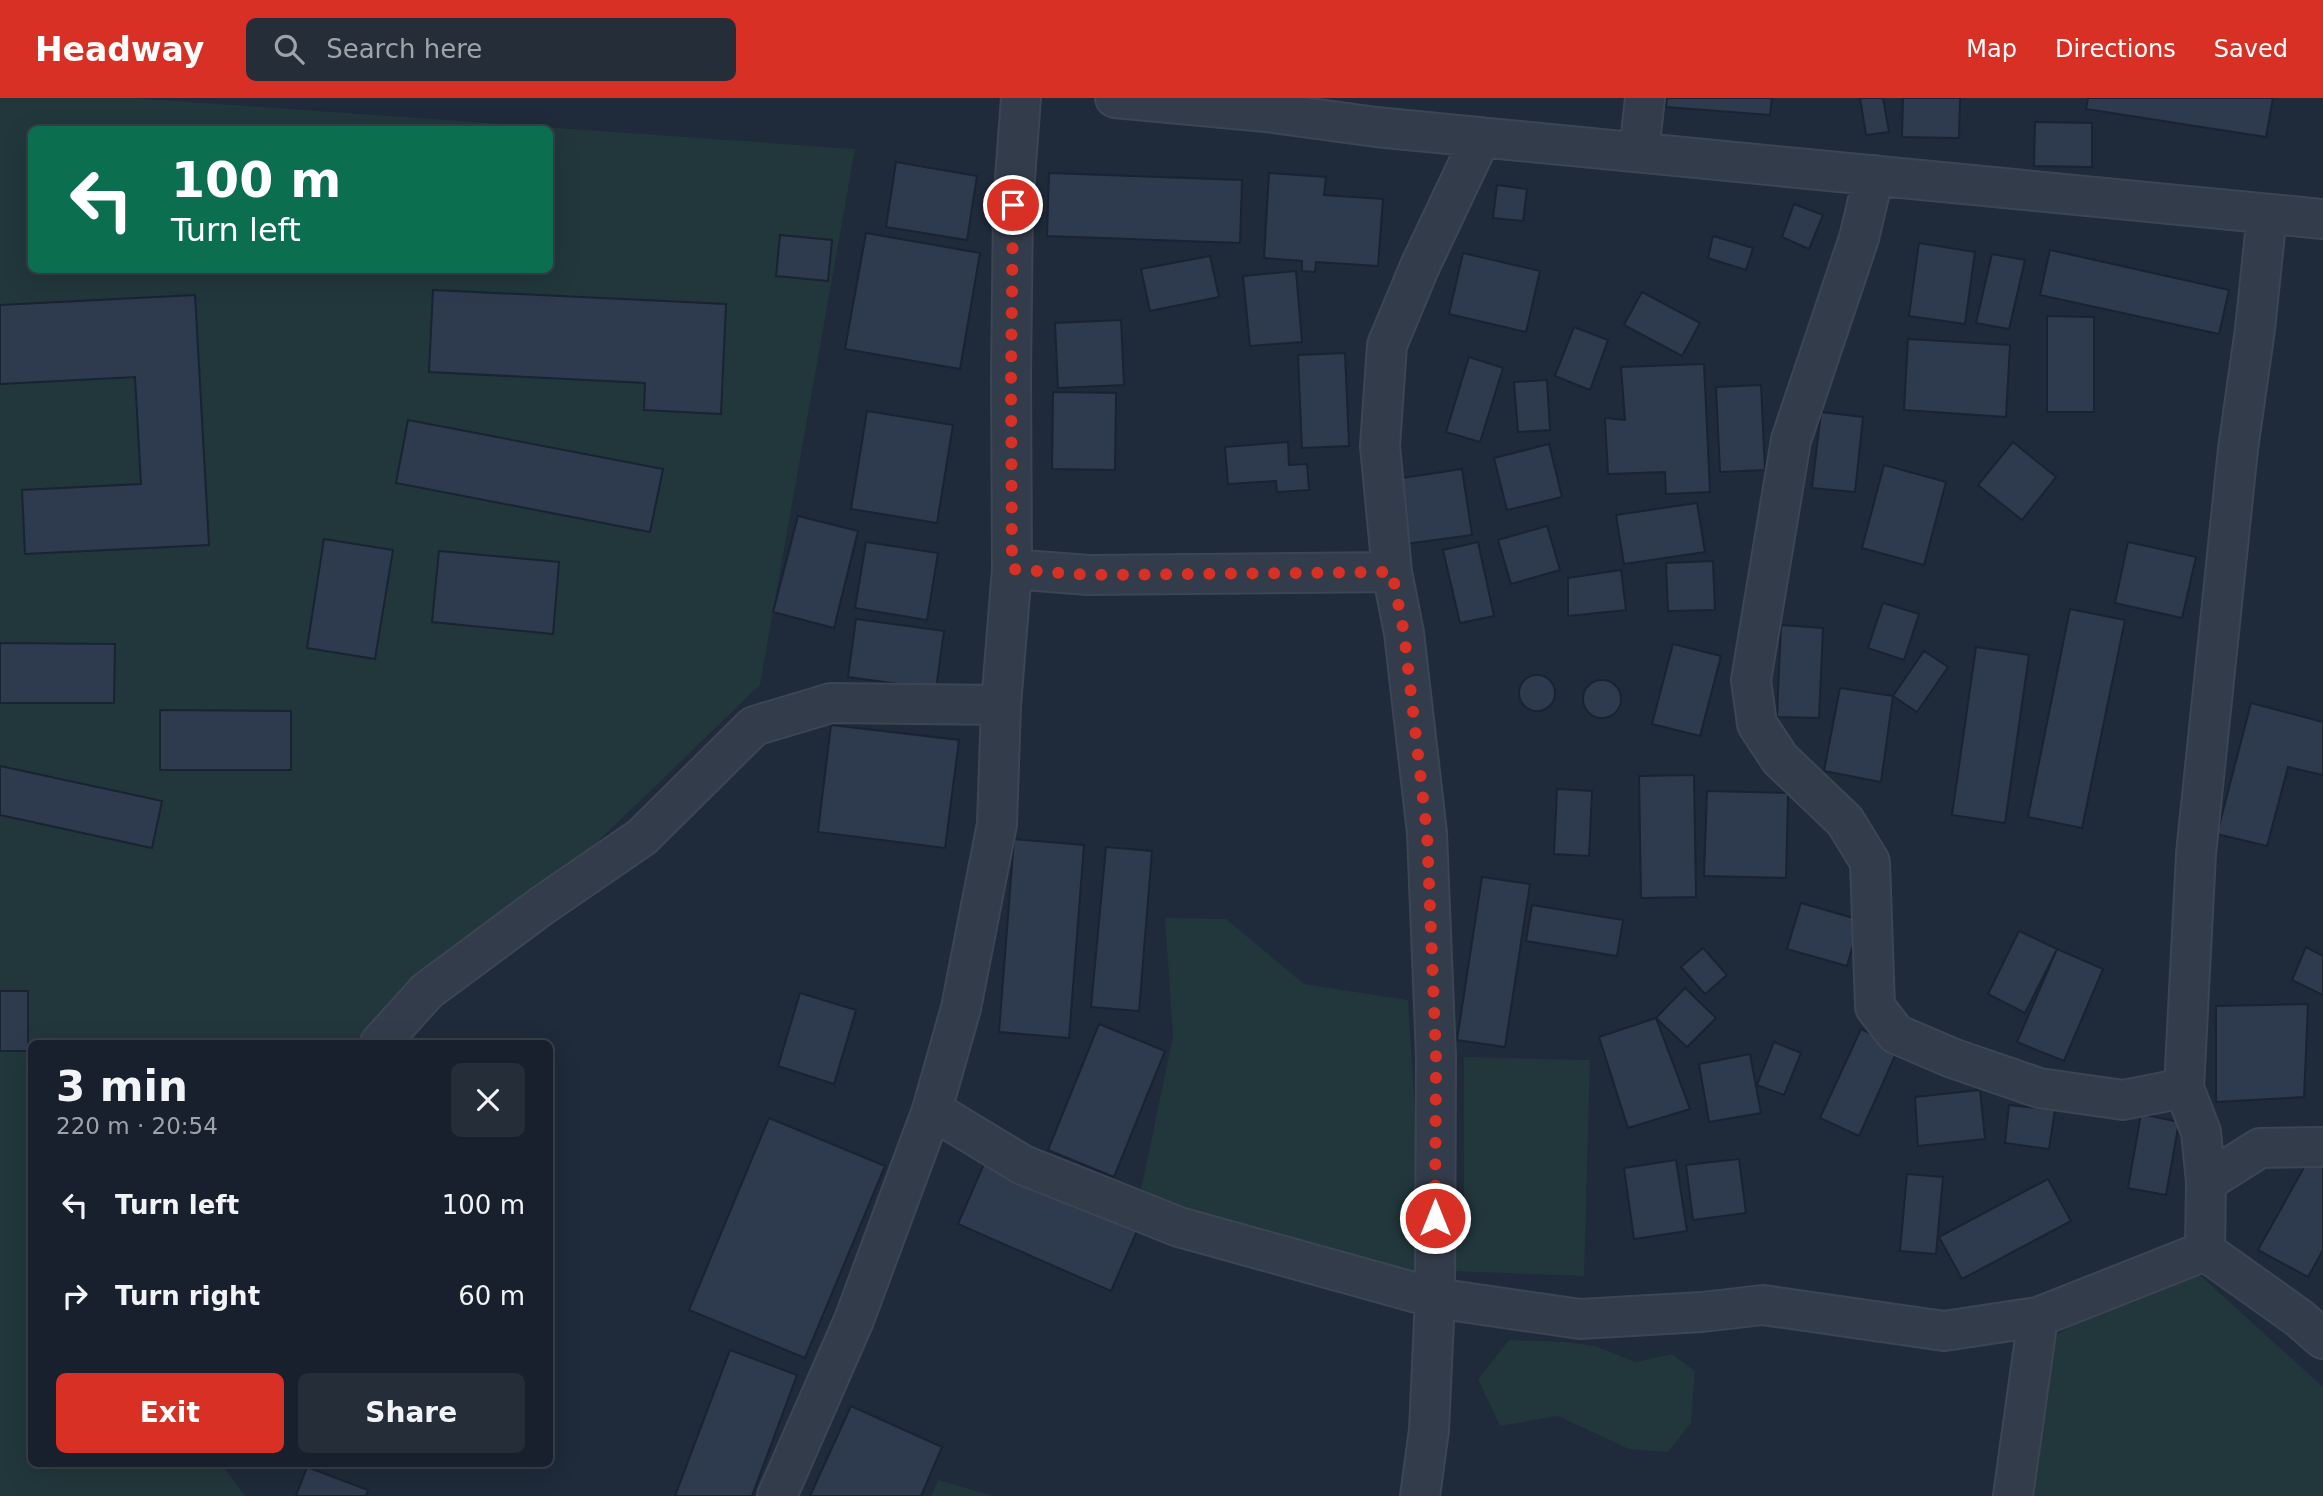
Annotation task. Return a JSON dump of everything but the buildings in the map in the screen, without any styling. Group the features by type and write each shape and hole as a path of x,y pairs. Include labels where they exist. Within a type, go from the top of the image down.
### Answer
{"street":[{"path":"777,1496 854,1320 932,1110 961,1008 997,824 1012,569 1013,205 1021,98"},
{"path":"1115,98 1261,105 1376,127 2323,219"},
{"path":"1639,152 1645,98"},
{"path":"1420,1496 1429,1430 1435,1298 1436,1057 1427,833 1404,633 1392,572 1380,446 1387,345 1420,266 1480,137"},
{"path":"1874,175 1859,238 1791,440 1751,680 1757,724 1780,759 1845,821 1870,862 1875,1007 1896,1034 1952,1058 2039,1088 2123,1100 2185,1087"},
{"path":"2205,1251 2206,1182 2201,1132 2185,1087 2196,854 2235,475 2255,330 2267,214"},
{"path":"1012,569 1088,575 1392,572"},
{"path":"383,1040 427,991 543,905 642,837 754,726 831,703 1002,705"},
{"path":"932,1110 1024,1165 1179,1227 1435,1298 1580,1319 1702,1312 1763,1305 1944,1331 2038,1317 2205,1251"},
{"path":"2206,1182 2260,1148 2323,1147"},
{"path":"2205,1251 2299,1318 2323,1339"},
{"path":"2013,1496 2038,1317"}],"green space":[{"path":"0,98 134,98 530,126 28,126 28,273 553,273 553,128 855,149 760,685 554,884 357,1040 28,1040 28,1467 224,1467 245,1496 0,1496"},
{"path":"1165,918 1226,919 1304,984 1408,1000 1425,1275 1140,1195 1173,1036"},
{"path":"1464,1057 1590,1060 1584,1276 1452,1271 1464,1205"},
{"path":"2191,1267 2323,1387 2323,1496 2029,1496 2047,1339"},
{"path":"1509,1340 1595,1346 1636,1362 1672,1354 1695,1371 1691,1423 1668,1452 1629,1449 1558,1416 1500,1426 1478,1379"},
{"path":"938,1480 993,1496 931,1496"}],"route":[{"path":"1013,205 1012,569 1088,575 1392,572 1404,633 1427,833 1436,1057 1435,1218"}]}
